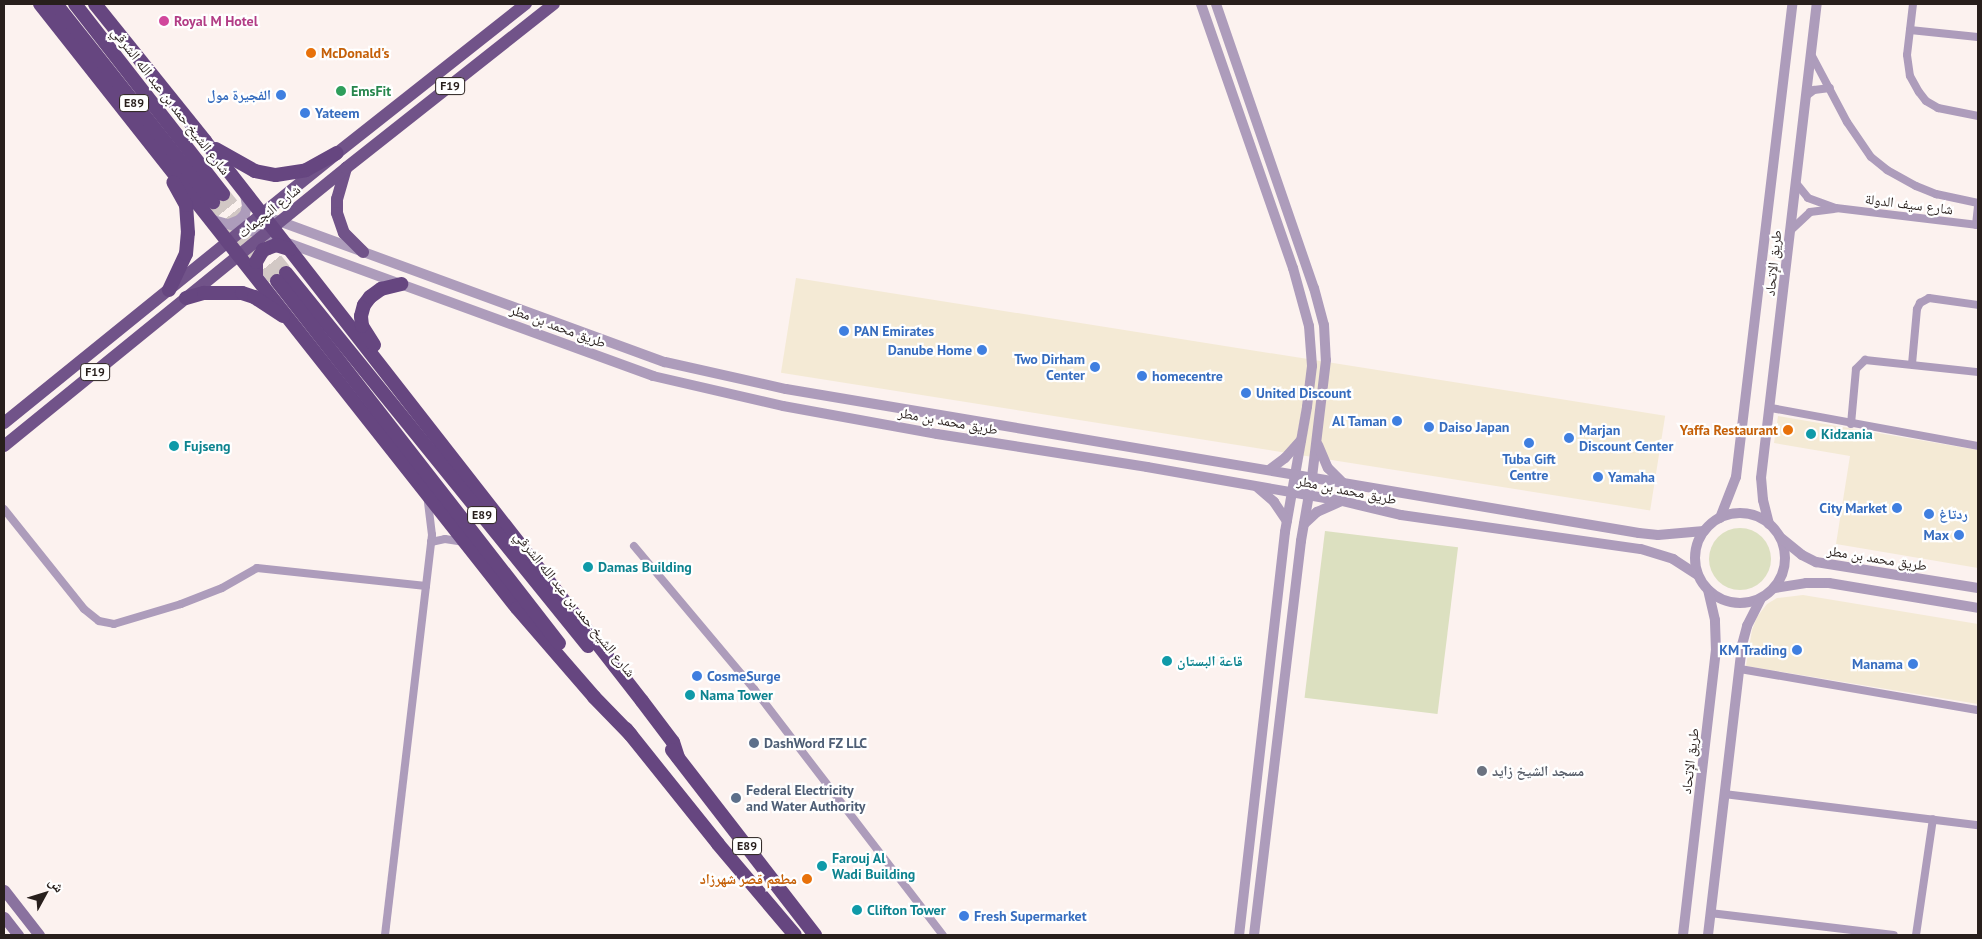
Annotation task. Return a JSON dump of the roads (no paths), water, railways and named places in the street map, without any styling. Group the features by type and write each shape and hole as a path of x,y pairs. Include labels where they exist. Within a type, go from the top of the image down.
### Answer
{"highway":[{"path":"40,4 524,615 594,697 631,735"},
{"name":"شارع الشيخ حمد بن عبد الله الشرقي","path":"56,4 218,198 75,4"},
{"path":"95,4 205,141 642,701 670,738 678,757"},
{"path":"205,141 240,164 264,174 296,173 337,153"},
{"path":"148,142 156,160 177,187 186,205 188,221 186,254 169,290"},
{"path":"256,275 256,262 263,250 276,245 286,245"},
{"name":"شارع الشيخ حمد بن عبد الله الشرقي","path":"794,934 718,844 631,735 281,277 678,757 815,935"},
{"path":"394,384 388,368 362,326 361,316 364,305 370,297 381,290 401,284"},
{"path":"186,298 212,293 242,293 265,304 294,324"}],"main road":[{"name":"شارع النجيمات","path":"4,423 337,153 526,4"},
{"name":"شارع النجيمات","path":"4,446 346,168 554,4"},
{"path":"346,168 337,199 337,213 344,232 363,252"},
{"path":"4,890 39,935"},
{"path":"4,917 18,935"}],"street":[{"path":"1201,4 1293,268 1309,326 1312,366 1287,522 1239,935"},
{"path":"1216,4 1314,288 1324,325 1326,360 1317,440 1303,525 1287,651 1254,935"},
{"name":"طريق اﻹتحاد","path":"1720,518 1736,477 1792,4"},
{"name":"طريق اﻹتحاد","path":"1769,524 1763,500 1762,478 1817,4"},
{"path":"1914,4 1908,64 1910,76 1920,94 1938,108 1978,116"},
{"path":"1910,30 1978,37"},
{"path":"1811,53 1858,140 1872,157 1887,170 1936,194 1978,205 1977,225"},
{"path":"1806,96 1814,90 1830,88"},
{"name":"شارع سيف الدولة","path":"1796,183 1808,198 1836,208 1977,225"},
{"path":"229,224 239,220 246,210 247,202 243,190"},
{"name":"شارع سيف الدولة","path":"1790,230 1810,212 1836,208"},
{"name":"طريق محمد بن مطر","path":"210,219 245,228 272,228 363,252 666,362 786,389 1312,476 1639,533 1658,535 1704,531"},
{"name":"طريق محمد بن مطر","path":"286,245 401,284 653,376 783,406 937,434 1309,495 1401,515 1641,549 1673,559 1698,575"},
{"path":"1912,364 1917,309 1920,303 1929,298 1978,305"},
{"path":"1851,424 1856,369 1860,364 1870,360 1978,372"},
{"path":"1771,408 1978,446"},
{"path":"1269,470 1285,458 1302,437"},
{"path":"1317,440 1325,462 1344,483"},
{"path":"1256,486 1274,502 1287,522"},
{"path":"385,935 431,542 431,512 424,490"},
{"path":"1303,525 1317,512 1342,501"},
{"path":"4,509 84,609 99,621 114,624 181,604 222,588 257,568 426,586"},
{"path":"1730,514 1751,514 1769,524 1780,537 1784,547 1785,563 1781,579 1775,588 1761,599 1743,604 1733,603 1716,596 1708,590 1698,575 1695,557 1696,548 1704,531 1720,518 1730,514"},
{"name":"طريق محمد بن مطر","path":"1780,537 1802,555 1816,562 1978,588"},
{"path":"431,542 450,539 466,543"},
{"path":"634,546 754,689 943,935"},
{"path":"1775,588 1806,583 1829,583 1978,608"},
{"name":"طريق اﻹتحاد","path":"1683,935 1716,651 1716,625 1708,590"},
{"path":"1708,935 1740,669 1746,631 1761,599"},
{"path":"1273,642 1281,639 1287,651"},
{"path":"1740,669 1978,710"},
{"path":"1724,794 1978,825"},
{"path":"1916,935 1933,819"},
{"path":"1251,830 1256,845 1265,844"},
{"path":"1710,913 1894,935"}],"tunnel":[{"path":"223,194 286,273"},
{"path":"213,202 277,281"}],"place":[{"name":"Royal M Hotel","path":"164,21"},
{"name":"McDonald's","path":"311,53"},
{"name":"EmsFit","path":"341,91"},
{"name":"الفجيرة مول","path":"281,95"},
{"name":"Yateem","path":"305,113"},
{"name":"PAN Emirates","path":"844,331"},
{"name":"Danube Home","path":"982,350"},
{"name":"Two Dirham Center","path":"1095,367"},
{"name":"homecentre","path":"1142,376"},
{"name":"United Discount","path":"1246,393"},
{"name":"Al Taman","path":"1397,421"},
{"name":"Daiso Japan","path":"1429,427"},
{"name":"Yaffa Restaurant","path":"1788,430"},
{"name":"Kidzania","path":"1811,434"},
{"name":"Marjan Discount Center","path":"1569,438"},
{"name":"Tuba Gift Centre","path":"1529,443"},
{"name":"Fujseng","path":"174,446"},
{"name":"Yamaha","path":"1598,477"},
{"name":"City Market","path":"1897,508"},
{"name":"ردتاغ","path":"1929,514"},
{"name":"Max","path":"1959,535"},
{"name":"Damas Building","path":"588,567"},
{"name":"KM Trading","path":"1797,650"},
{"name":"قاعة البستان","path":"1167,661"},
{"name":"Manama","path":"1913,664"},
{"name":"CosmeSurge","path":"697,676"},
{"name":"Nama Tower","path":"690,695"},
{"name":"DashWord FZ LLC","path":"754,743"},
{"name":"مسجد الشيخ زايد","path":"1482,771"},
{"name":"Federal Electricity and Water Authority","path":"736,798"},
{"name":"Farouj Al Wadi Building","path":"822,866"},
{"name":"مطعم قصر شهرزاد","path":"807,879"},
{"name":"Clifton Tower","path":"857,910"},
{"name":"Fresh Supermarket","path":"964,916"}]}
